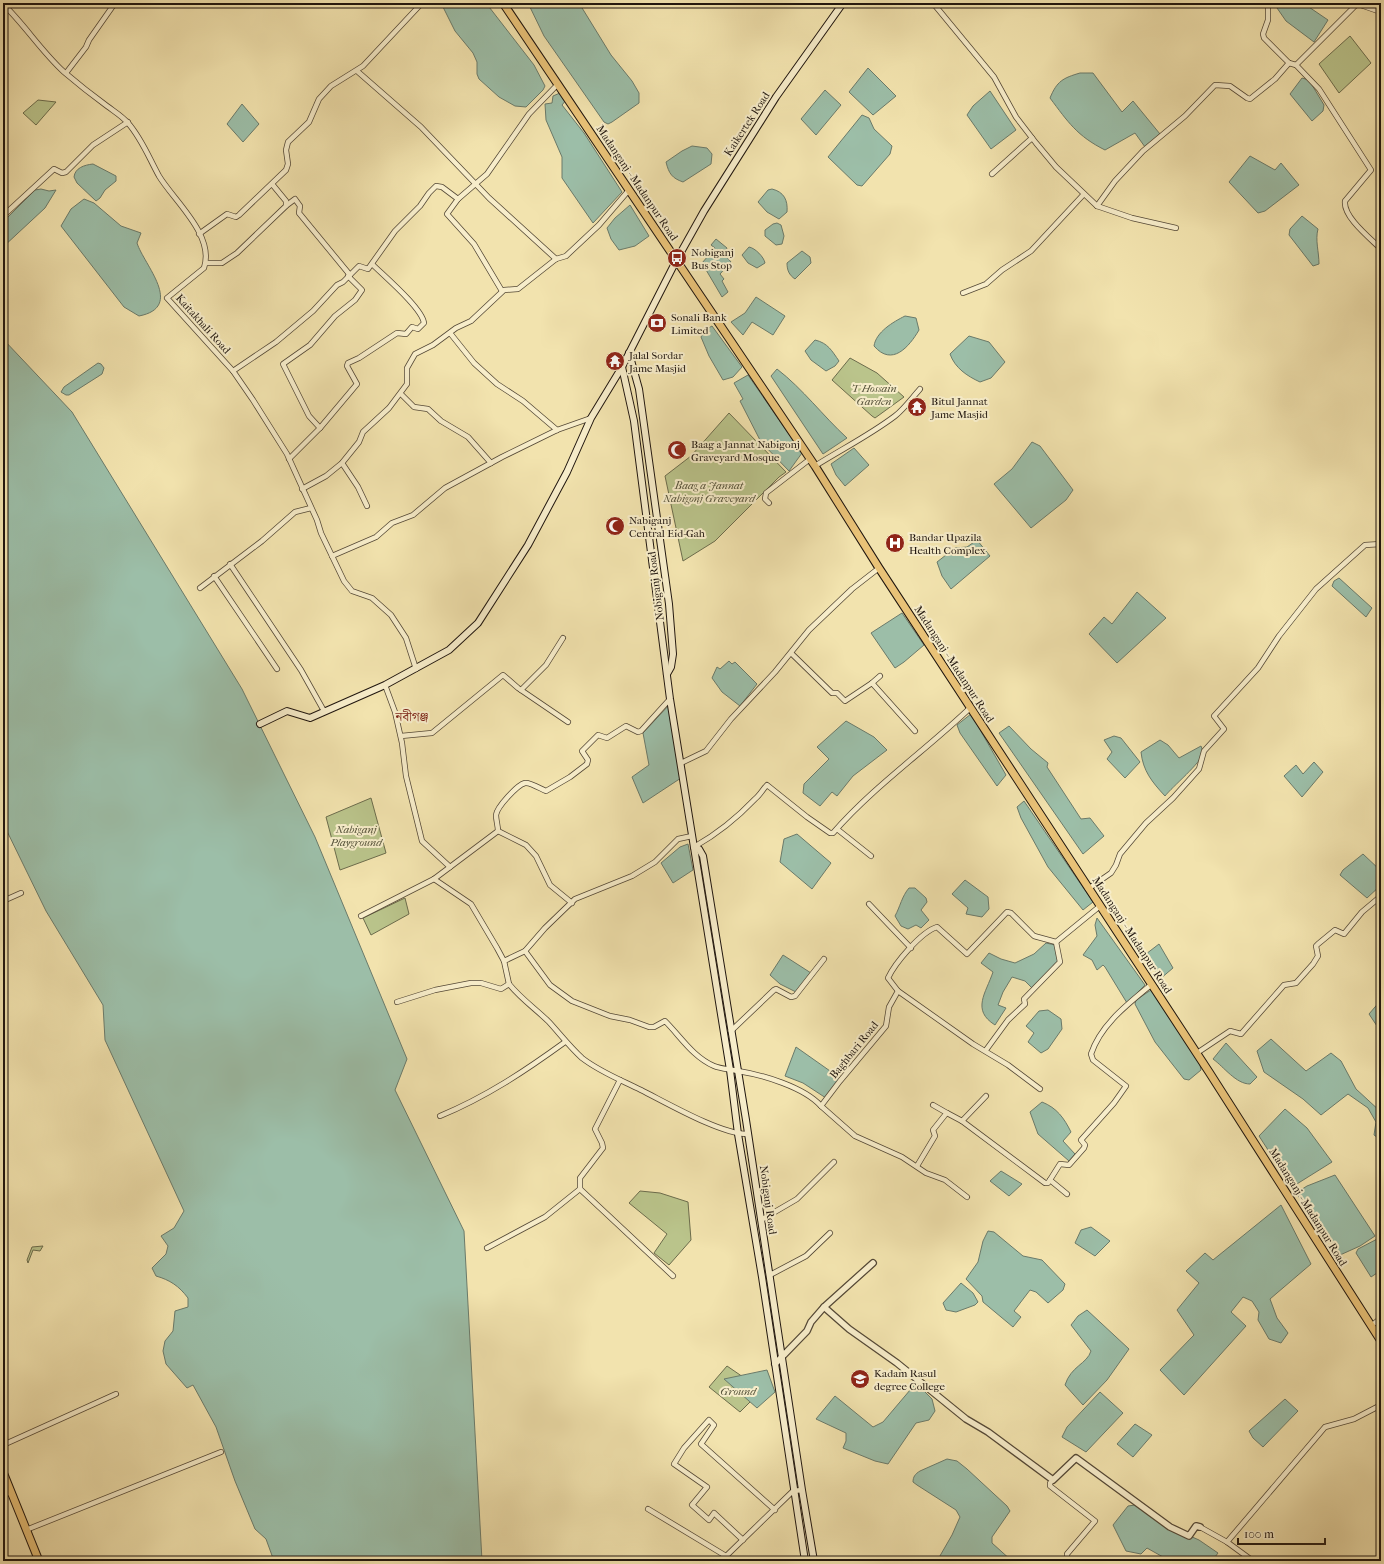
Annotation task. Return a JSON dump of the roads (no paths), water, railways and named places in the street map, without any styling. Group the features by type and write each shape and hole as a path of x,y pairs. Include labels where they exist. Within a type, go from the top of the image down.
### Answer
{"main road":[{"name":"Madanganj - Madanpur Road","path":"503,3 815,466 968,711 1152,984 1381,1342"},
{"name":"Kaikertek Road","path":"260,724 291,711 307,718 385,685 449,650 478,623 528,545 567,472 591,418 622,367 676,261 748,139 843,3"},
{"name":"Nobiganj Road","path":"629,353 639,389 669,604 672,654 671,667 667,674"},
{"name":"Nobiganj Road","path":"622,367 634,421 670,699 730,1070 738,1134 805,1561"},
{"name":"Nobiganj Road","path":"694,847 699,849 703,856 748,1134 814,1561"},
{"path":"3,1472 39,1561"}],"street":[{"path":"66,72 86,47 89,40 114,3"},
{"path":"199,234 227,214 236,217 239,215 272,184 288,167 286,150 288,142 308,122 319,99 332,86 357,71 422,3"},
{"path":"933,3 994,76 1016,118 1056,167 1084,194 1097,206 1132,218 1176,228"},
{"path":"1268,3 1268,20 1262,35 1289,63 1296,65 1319,90 1359,152 1369,164 1371,170 1345,201 1344,207 1349,216 1381,249"},
{"path":"3,4 21,22 46,54 128,122 148,153 159,176 189,214 199,234 205,252 206,263 222,263 238,254 287,205 295,199 300,206 298,213 362,290 359,296 335,316 310,345 282,364 310,416 320,428"},
{"path":"1296,65 1356,4 1381,12"},
{"path":"1097,206 1115,181 1144,150 1185,116 1215,85 1230,86 1250,99 1275,79 1289,63"},
{"path":"357,71 421,128 489,198 556,259"},
{"path":"502,291 474,244 447,214 458,199 487,174 529,114 558,84"},
{"path":"3,216 54,169 62,173 66,172 93,145 128,122"},
{"path":"992,174 1032,138"},
{"path":"272,184 284,198 287,205"},
{"path":"233,371 266,350 313,312 337,285 359,266 366,270 372,264 395,231 420,206 436,186 442,187 458,199"},
{"path":"302,489 326,476 342,463 359,442 363,432 389,408 407,384 407,368 414,355 456,328 471,321 502,291 518,289 556,259 564,257 599,225 629,190"},
{"path":"963,293 986,284 1002,270 1031,251 1084,194"},
{"name":"Kaitakhali Road","path":"206,263 204,268 167,298 233,371 289,459 344,581 352,591 372,598 381,604 398,625 406,638 416,669"},
{"path":"289,459 320,428 357,384 348,363 359,358 398,332 406,334 412,327 418,330 424,323 418,311 372,264"},
{"path":"450,333 474,363 502,388 523,400 557,430"},
{"path":"815,466 838,452 857,443 896,416 920,389"},
{"path":"400,394 414,407 428,409 442,421 468,437 491,463"},
{"path":"332,556 376,537 392,523 413,515 445,488 491,463 557,430 591,418"},
{"path":"769,503 765,499 766,493 810,459"},
{"path":"342,463 358,488 367,506"},
{"path":"200,588 262,540 295,512 311,508"},
{"path":"1088,889 1111,873 1120,854 1146,823 1173,798 1198,769 1204,751 1224,729 1214,716 1258,668 1279,636 1316,589 1365,545 1381,544"},
{"path":"230,564 301,670 324,710"},
{"path":"681,762 706,751 731,719 791,653 809,630 847,594 878,568"},
{"path":"214,576 277,669"},
{"path":"521,690 546,665 563,638"},
{"path":"791,653 832,693 837,693 845,700 872,683 880,676"},
{"path":"400,736 432,733 504,675 521,690 568,722"},
{"path":"872,683 915,731"},
{"path":"385,685 395,712 406,776 422,840 450,867"},
{"path":"498,831 496,816 498,810 506,798 522,785 527,783 546,791 552,788 587,764 588,760 582,751 598,735 607,738 626,726 638,732 641,731 670,699"},
{"path":"694,847 734,820 757,798 767,785 807,818 830,833 833,833 882,784 968,711"},
{"path":"837,828 871,856"},
{"path":"360,916 434,879 498,831"},
{"path":"498,831 526,844 536,856 550,885 572,903"},
{"path":"504,962 525,951 545,928 575,899 632,876 656,862 678,839 692,836"},
{"path":"434,879 471,904 504,962 509,984 517,994 550,1023 565,1042 583,1058 620,1080 686,1113 738,1134 748,1134"},
{"path":"3,901 21,893"},
{"path":"1197,1053 1230,1031 1241,1034 1284,985 1296,983 1313,964 1318,956 1316,948 1318,944 1335,930 1344,934 1362,912 1381,896"},
{"path":"869,904 911,948"},
{"path":"1056,942 1100,906"},
{"path":"1040,1089 986,1050 973,1044 898,991 888,978 922,936 937,927 967,954 991,927 1008,912 1011,913 1034,936 1056,942"},
{"path":"986,1050 1008,1020 1025,1004 1024,999 1060,962 1056,942"},
{"path":"525,951 550,985 572,1001 610,1016 630,1020 649,1027 654,1027 664,1021 683,1043 714,1066 738,1071 794,1088 812,1096 855,1136 902,1157 945,1180 967,1197"},
{"path":"731,1031 774,990 776,989 791,997 794,996 824,959"},
{"path":"397,1002 450,986 481,983 501,989 509,984"},
{"path":"933,1106 962,1121 1045,1184 1050,1180 1060,1164 1069,1165 1084,1148 1085,1145 1081,1140 1114,1103 1126,1086 1093,1060 1091,1054 1106,1027 1123,1008 1152,984"},
{"name":"Baghbari Road","path":"821,1106 886,1026 889,1007 898,991"},
{"path":"440,1116 490,1093 565,1042"},
{"path":"620,1080 596,1129 603,1148 580,1178 580,1189 673,1276"},
{"path":"962,1121 986,1096"},
{"path":"917,1166 935,1136 933,1130 947,1114"},
{"path":"761,1220 797,1199 834,1162"},
{"path":"1050,1180 1068,1194"},
{"path":"488,1248 545,1217 580,1189"},
{"path":"770,1276 806,1256 830,1233"},
{"path":"775,1364 807,1331 811,1322 824,1307 872,1263"},
{"path":"824,1307 849,1329 891,1359 966,1419 988,1432 1053,1480"},
{"path":"1371,1326 1381,1318"},
{"path":"3,1445 116,1394"},
{"path":"1227,1542 1325,1427 1354,1419 1381,1405"},
{"path":"743,1540 714,1513 708,1520 692,1505 707,1487 674,1464 684,1448 709,1420 714,1425 701,1444 775,1510"},
{"path":"26,1530 222,1452"},
{"path":"1072,1561 1067,1557 1067,1554 1095,1521 1050,1486 1050,1483 1076,1458 1170,1527 1189,1536 1196,1526 1200,1527 1227,1542 1253,1561"},
{"path":"3,1498 10,1490"},
{"path":"721,1561 793,1492 802,1490"},
{"path":"648,1509 726,1556"}],"place":[{"name":"Nobiganj Bus Stop","path":"677,258"},
{"name":"Sonali Bank Limited","path":"657,323"},
{"name":"Jalal Sordar Jame Masjid","path":"615,361"},
{"name":"Bitul Jannat Jame Masjid","path":"917,407"},
{"name":"Baag a Jannat Nabigonj Graveyard Mosque","path":"677,450"},
{"name":"Nabiganj Central Eid-Gah","path":"615,526"},
{"name":"Bandar Upazila Health Complex","path":"895,543"},
{"name":"Kadam Rasul degree College","path":"860,1379"}],"district":[{"name":"নবীগঞ্জ","path":"412,716"}],"park label":[{"name":"T Hossain Garden","path":"874,394"},
{"name":"Baag a Jannat Nabigonj Graveyard","path":"709,491"},
{"name":"Nabiganj Playground","path":"356,835"},
{"name":"Ground","path":"738,1391"}]}
